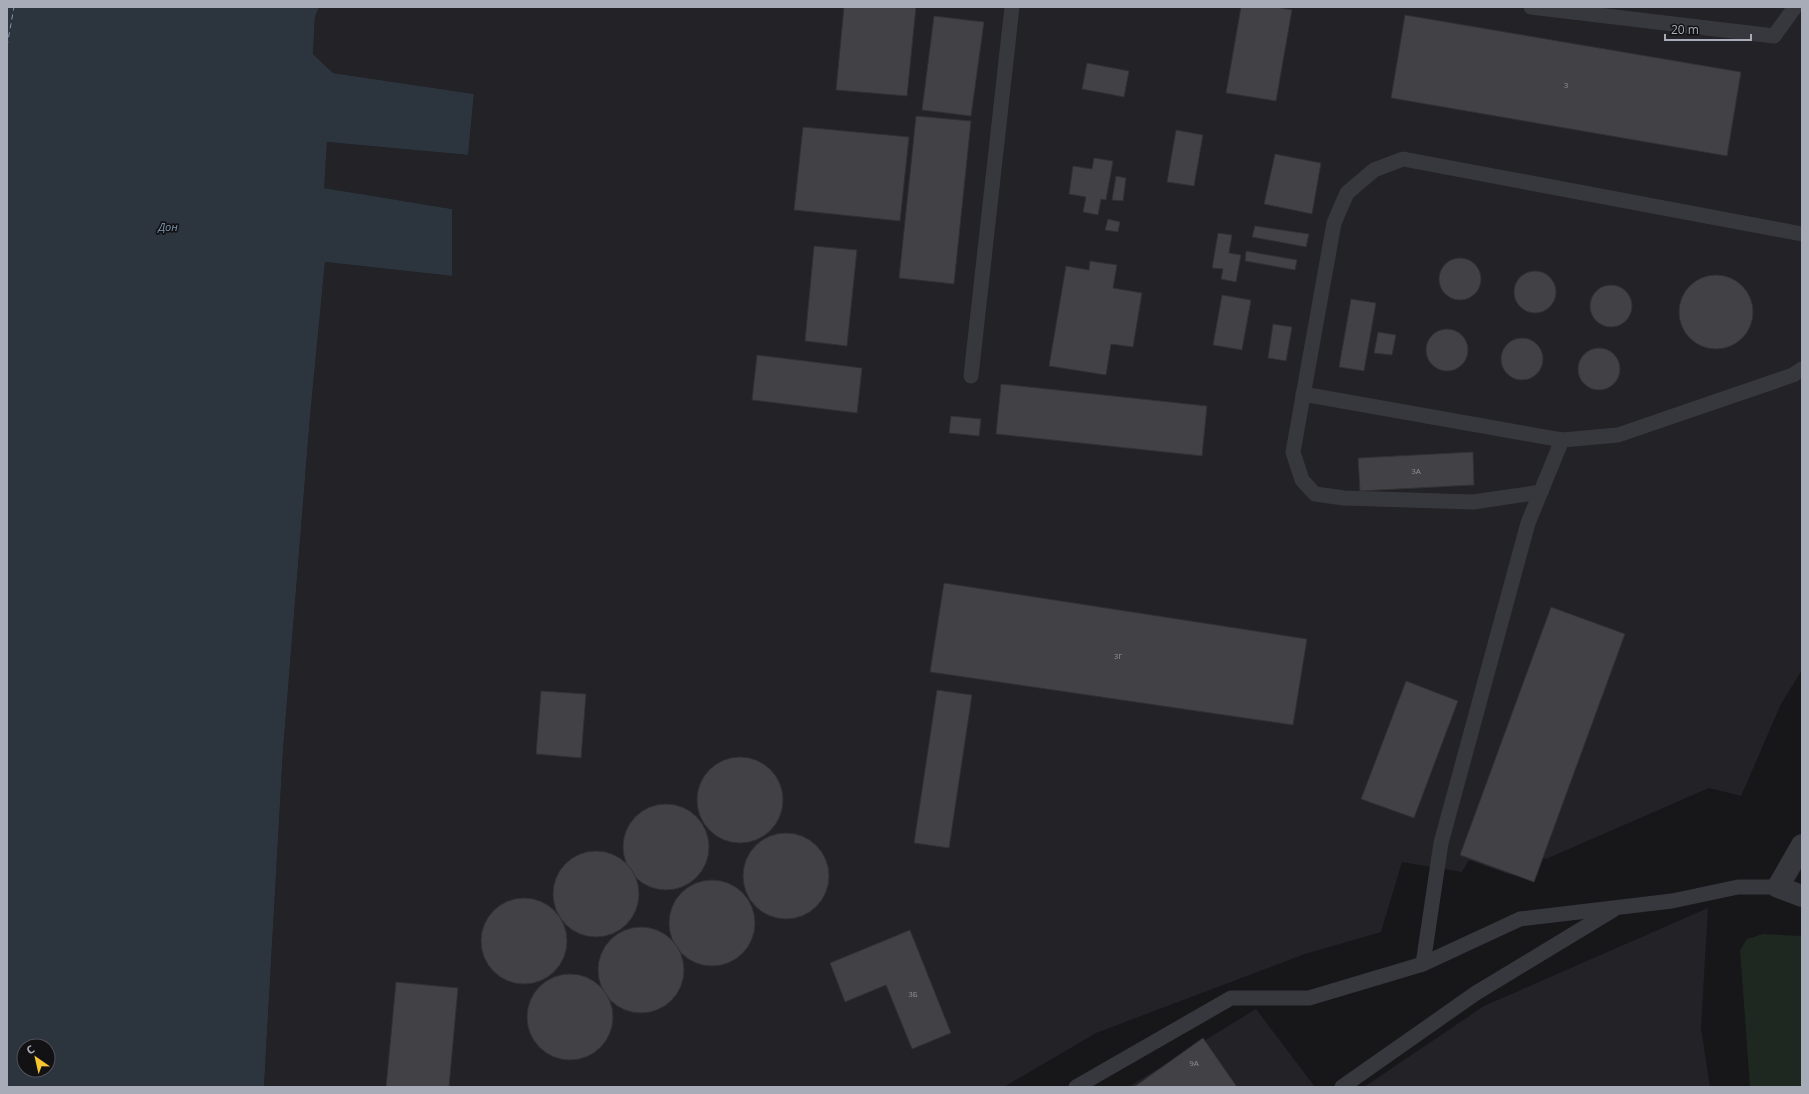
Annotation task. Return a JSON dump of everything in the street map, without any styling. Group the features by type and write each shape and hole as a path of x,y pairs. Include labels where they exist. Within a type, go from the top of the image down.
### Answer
{"street":[{"path":"1802,845 1778,887 1802,896"}],"lane":[{"path":"971,376 1012,7"},
{"path":"1532,7 1774,36 1794,7"},
{"path":"1541,492 1473,502 1344,498 1315,494 1302,480 1293,452 1334,223 1347,193 1374,170 1404,159 1802,234"},
{"path":"1303,394 1562,440 1618,435 1793,375 1802,369"},
{"path":"1423,964 1441,843 1528,523 1562,440"},
{"path":"1076,1087 1231,998 1309,998 1423,964 1520,919 1672,901 1738,887 1778,887"},
{"path":"1342,1087 1476,994 1617,907"}],"shaded area":[{"path":"319,7 1802,7 1802,670 1781,704 1741,796 1709,788 1546,859 1521,851 1511,875 1469,860 1462,872 1402,862 1381,932 1305,954 1096,1033 1004,1087 264,1087 283,751 310,417 325,262 452,276 452,209 323,188 327,142 468,155 474,94 333,73 313,54 315,17"},
{"path":"1708,908 1701,1028 1710,1087 1364,1087 1484,1006"},
{"path":"1763,934 1802,936 1802,1087 1750,1087 1740,950 1747,939"},
{"path":"1256,1009 1315,1087 1128,1087"}],"water":[{"name":"Дон","path":"7,7 319,7 315,17 313,54 333,73 474,94 468,155 327,142 324,188 452,209 452,276 325,262 310,417 283,751 264,1087 7,1087"}],"building":[{"path":"844,7 916,7 907,96 836,90"},
{"path":"1241,7 1276,7 1292,10 1276,101 1226,93"},
{"path":"1405,15 1741,72 1727,156 1391,98"},
{"path":"934,16 984,22 971,116 922,110"},
{"path":"1087,63 1129,71 1124,97 1082,89"},
{"path":"916,116 971,121 954,284 899,278"},
{"path":"803,127 909,137 900,221 794,210"},
{"path":"1176,130 1203,135 1194,186 1167,182"},
{"path":"1275,154 1321,163 1312,214 1264,204"},
{"path":"1094,158 1113,161 1106,200 1101,199 1098,215 1083,212 1086,197 1069,194 1073,166 1092,169"},
{"path":"1116,176 1126,178 1123,201 1112,200"},
{"path":"1108,219 1120,222 1118,232 1105,230"},
{"path":"1255,226 1309,234 1306,247 1252,237"},
{"path":"1218,233 1232,235 1229,253 1241,255 1236,282 1221,279 1223,269 1212,268"},
{"path":"814,246 857,250 847,346 805,341"},
{"path":"1246,251 1297,260 1295,270 1245,261"},
{"path":"1456,258 1464,258 1472,261 1478,267 1481,279 1478,291 1472,297 1464,300 1456,300 1448,297 1442,291 1439,283 1439,275 1442,267 1448,261"},
{"path":"1090,261 1117,265 1113,288 1142,293 1133,347 1111,344 1106,375 1049,366 1066,266 1089,270"},
{"path":"1531,271 1539,271 1547,274 1553,280 1556,292 1553,304 1547,310 1539,313 1531,313 1523,310 1517,304 1514,296 1514,288 1517,280 1523,274"},
{"path":"1709,275 1723,275 1737,281 1747,291 1753,305 1753,319 1747,333 1737,343 1723,349 1709,349 1695,343 1685,333 1679,319 1679,305 1685,291 1695,281"},
{"path":"1607,285 1615,285 1623,288 1629,294 1632,306 1629,318 1623,324 1615,327 1607,327 1599,324 1593,318 1590,310 1590,302 1593,294 1599,288"},
{"path":"1222,295 1251,300 1242,350 1213,345"},
{"path":"1351,299 1376,303 1364,371 1339,367"},
{"path":"1273,324 1292,327 1286,361 1268,358"},
{"path":"1443,329 1451,329 1459,332 1465,338 1468,350 1465,362 1459,368 1451,371 1443,371 1435,368 1429,362 1426,354 1426,346 1429,338 1435,332"},
{"path":"1378,332 1396,335 1392,355 1374,353"},
{"path":"1518,338 1526,338 1534,341 1540,347 1543,359 1540,371 1534,377 1526,380 1518,380 1510,377 1504,371 1501,363 1501,355 1504,347 1510,341"},
{"path":"1595,348 1603,348 1611,351 1617,357 1620,369 1617,381 1611,387 1603,390 1595,390 1587,387 1581,381 1578,373 1578,365 1581,357 1587,351"},
{"path":"757,355 862,368 857,413 752,400"},
{"path":"1001,384 1207,406 1202,456 996,434"},
{"path":"951,416 981,419 979,436 949,433"},
{"path":"1473,452 1474,485 1360,491 1358,458"},
{"path":"944,583 1307,639 1293,725 930,672"},
{"path":"1551,607 1625,634 1534,882 1460,855"},
{"path":"1406,681 1458,701 1414,818 1361,799"},
{"path":"937,690 972,695 949,848 914,843"},
{"path":"541,691 586,694 581,758 536,754"},
{"path":"740,757 756,761 770,770 779,784 783,800 779,816 770,830 756,839 740,843 724,839 710,830 701,816 697,800 701,784 710,770 724,761"},
{"path":"666,804 682,808 696,817 705,831 709,847 705,863 696,877 682,886 666,890 650,886 636,877 627,863 623,847 627,831 636,817 650,808"},
{"path":"786,833 802,837 816,846 825,860 829,876 825,892 816,906 802,915 786,919 770,915 756,906 747,892 743,876 747,860 756,846 770,837"},
{"path":"596,851 612,855 626,864 635,878 639,894 635,910 626,924 612,933 596,937 580,933 566,924 557,910 553,894 557,878 566,864 580,855"},
{"path":"712,880 728,884 742,893 751,907 755,923 751,939 742,953 728,962 712,966 696,962 682,953 673,939 669,923 673,907 682,893 696,884"},
{"path":"524,898 540,902 554,911 563,925 567,941 563,957 554,971 540,980 524,984 508,980 494,971 485,957 481,941 485,925 494,911 508,902"},
{"path":"641,927 657,931 671,940 680,954 684,970 680,986 671,1000 657,1009 641,1013 625,1009 611,1000 602,986 598,970 602,954 611,940 625,931"},
{"path":"910,930 951,1033 912,1049 886,985 845,1002 830,963"},
{"path":"570,974 586,978 600,987 609,1001 613,1017 609,1033 600,1047 586,1056 570,1060 554,1056 540,1047 531,1033 527,1017 531,1001 540,987 554,978"},
{"path":"396,982 458,988 449,1087 386,1087"},
{"path":"1203,1038 1237,1087 1134,1087"}],"ferry route":[{"path":"7,46 14,7"}]}
